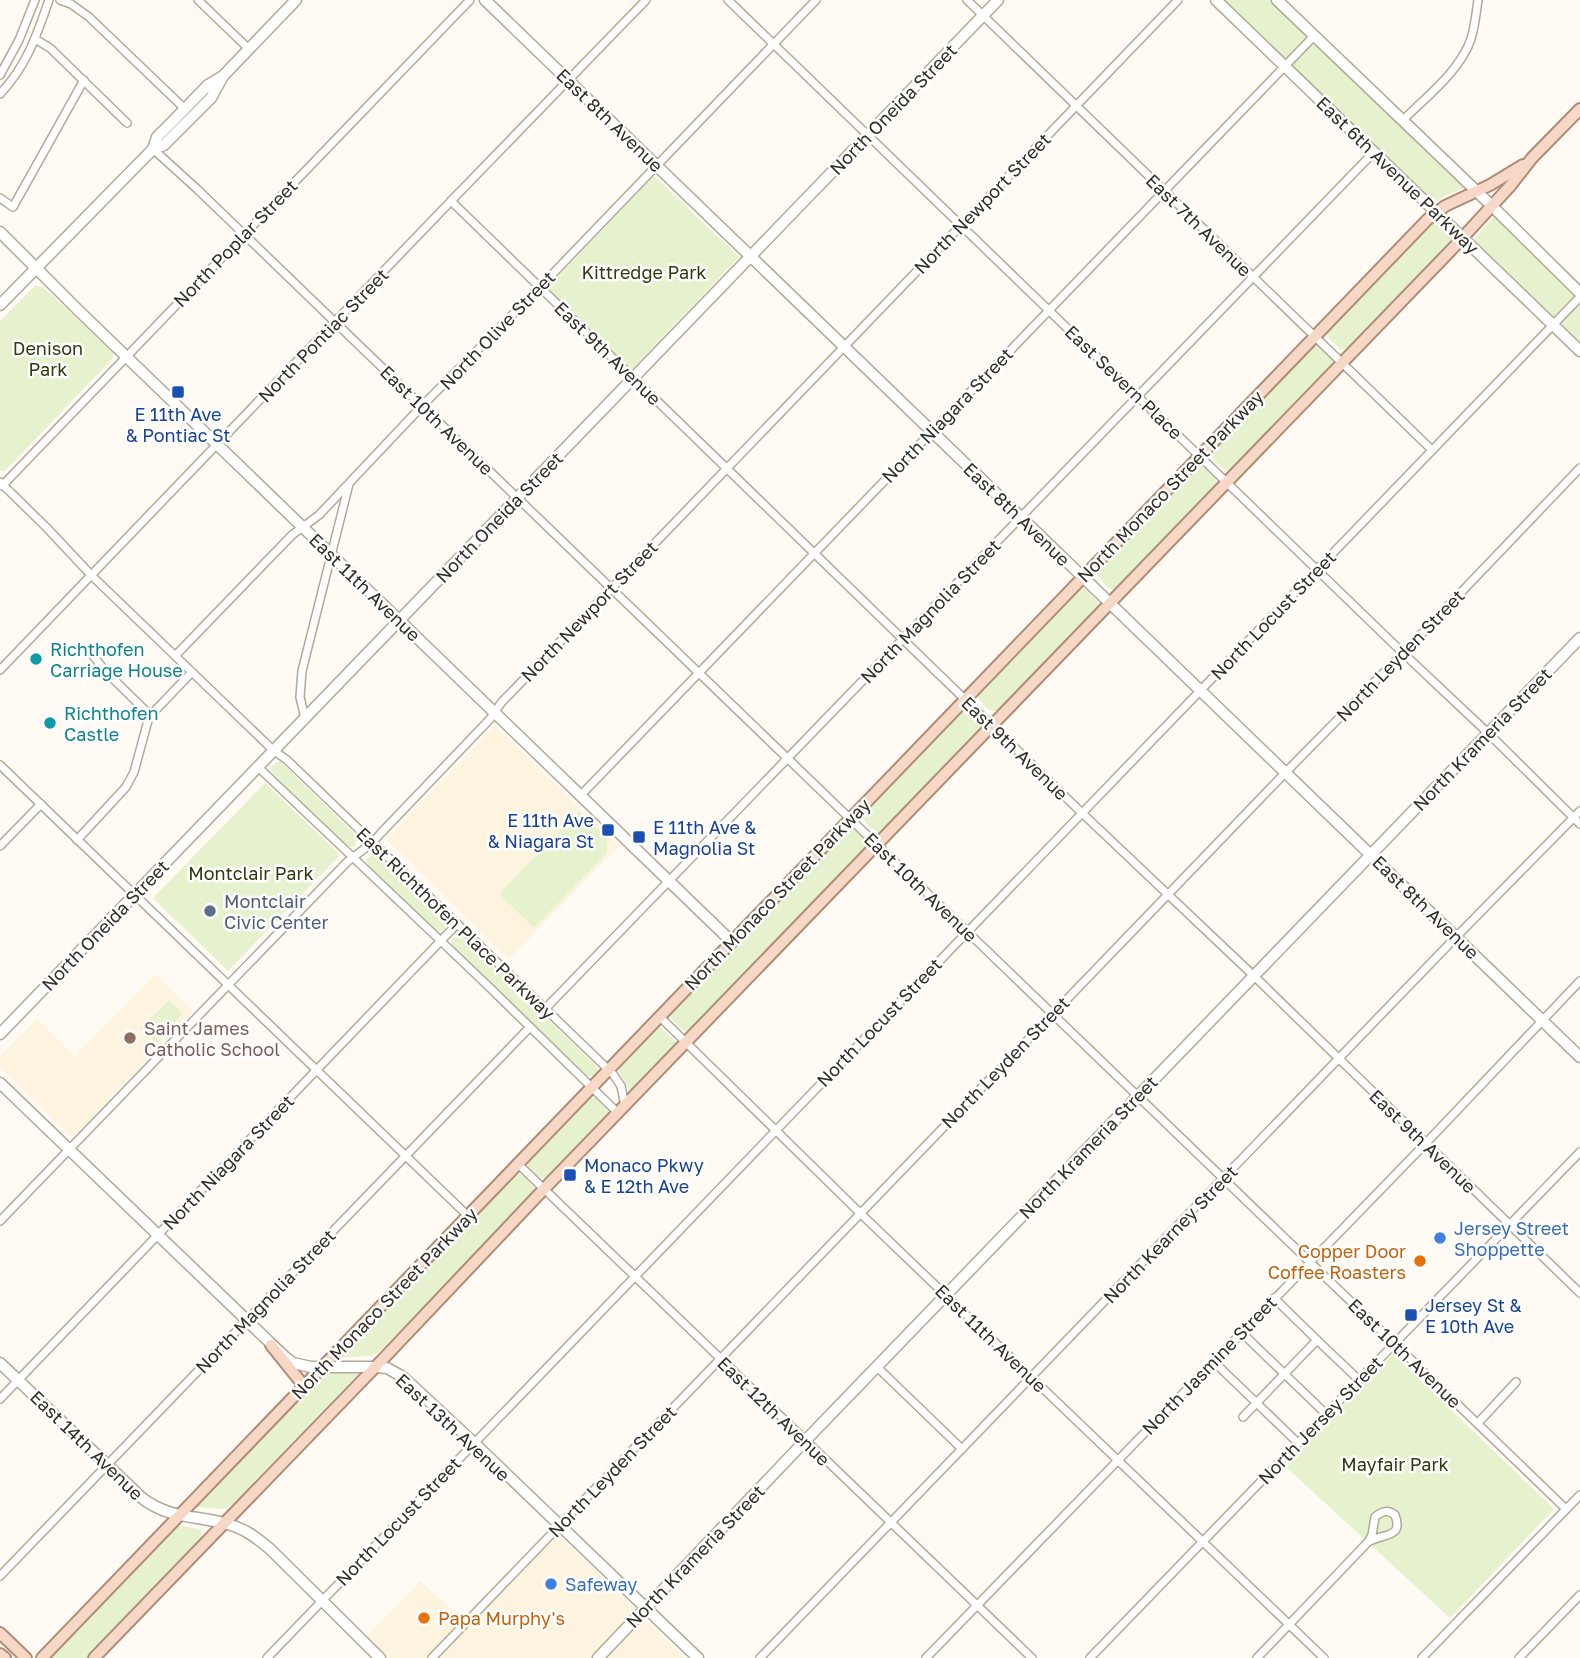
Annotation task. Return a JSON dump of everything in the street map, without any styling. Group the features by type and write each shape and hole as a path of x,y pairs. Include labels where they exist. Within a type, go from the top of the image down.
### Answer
{"main road":[{"name":"North Monaco Street Parkway","path":"94,1658 1463,238 1532,158 1580,109"},
{"name":"North Monaco Street Parkway","path":"42,1658 1436,212 1507,176 1532,158"},
{"path":"271,1345 304,1387"},
{"path":"0,1633 26,1658"},
{"path":"0,1654 5,1658"}],"street":[{"path":"0,75 19,40 35,0"},
{"path":"0,94 18,73 35,39 49,0"},
{"path":"60,0 71,4 89,17 185,109"},
{"path":"198,0 249,49"},
{"path":"153,149 157,137 208,85 223,76 296,0"},
{"name":"North Poplar Street","path":"1,485 470,0"},
{"name":"East 8th Avenue","path":"485,0 1580,1056"},
{"name":"North Pontiac Street","path":"0,670 646,0"},
{"name":"East Severn Place","path":"728,0 1580,824"},
{"name":"North Olive Street","path":"175,656 292,535 319,515 816,0"},
{"name":"East 7th Avenue","path":"967,0 1432,450"},
{"name":"North Oneida Street","path":"0,1034 998,0"},
{"name":"North Newport Street","path":"0,1222 351,858 372,843 490,719 500,703 1178,0"},
{"name":"East 6th Avenue Parkway","path":"1216,0 1580,351"},
{"path":"1277,0 1492,206 1580,295"},
{"path":"1403,120 1447,76 1466,51 1475,25 1478,0"},
{"name":"North Niagara Street","path":"582,795 1314,36"},
{"path":"35,39 50,48 127,123"},
{"path":"0,304 153,149 164,145 211,98 223,76"},
{"path":"0,198 13,207 84,80"},
{"name":"East 10th Avenue","path":"153,149 1566,1509"},
{"name":"North Magnolia Street","path":"545,1009 1374,152"},
{"name":"East 9th Avenue","path":"451,201 1580,1293"},
{"name":"East 11th Avenue","path":"0,232 731,941"},
{"name":"North Locust Street","path":"267,1658 1580,295"},
{"name":"North Leyden Street","path":"432,1658 1580,468"},
{"path":"305,718 300,681 349,483"},
{"name":"East Richthofen Place Parkway","path":"1,485 175,656 608,1069 621,1086 622,1109"},
{"name":"North Krameria Street","path":"598,1658 1580,638"},
{"path":"91,653 106,672 150,715"},
{"path":"77,840 117,799 129,782 150,715 192,672"},
{"path":"0,765 467,1215"},
{"name":"East Richthofen Place Parkway","path":"258,767 592,1086 622,1109"},
{"path":"0,846 41,804"},
{"name":"North Kearney Street","path":"760,1658 1580,811"},
{"name":"North Niagara Street","path":"0,1399 457,924"},
{"name":"North Jasmine Street","path":"926,1658 1580,981"},
{"name":"East 11th Avenue","path":"659,1016 860,1213 1324,1658"},
{"name":"North Magnolia Street","path":"0,1576 530,1027"},
{"name":"East 13th Avenue","path":"0,1083 285,1357 304,1366 387,1368 403,1377 698,1658"},
{"name":"North Jersey Street","path":"1090,1658 1580,1152"},
{"name":"East 12th Avenue","path":"517,1163 1031,1658"},
{"path":"1274,1298 1359,1380"},
{"path":"1241,1332 1326,1414"},
{"path":"1243,1417 1317,1340"},
{"path":"1213,1361 1298,1443"},
{"name":"East 14th Avenue","path":"0,1363 149,1504 178,1516 225,1523 247,1531 260,1540 380,1658"},
{"path":"877,1367 962,1449"},
{"path":"1478,1423 1516,1382"},
{"path":"1422,1658 1580,1495"},
{"path":"1257,1658 1368,1542 1395,1531 1398,1524 1395,1515 1382,1511 1375,1517 1368,1542"},
{"path":"1519,1658 1580,1595"}],"shaded area":[{"path":"495,726 619,846 509,959 386,839"},
{"name":"Saint James Catholic School","path":"155,974 193,1011 72,1137 0,1067 0,1057 37,1019 75,1056"},
{"path":"559,1536 685,1658 389,1658 367,1636 420,1581 461,1618"}],"green space":[{"path":"1225,0 1270,0 1464,188 1444,196 1434,204"},
{"name":"Kittredge Park","path":"654,176 739,257 632,369 547,288"},
{"path":"1494,216 1580,299 1580,344 1474,240"},
{"path":"1433,221 1445,228 1453,241 1347,349 1341,350 1327,336 1327,331"},
{"name":"Denison Park","path":"35,286 43,287 112,352 113,358 5,471 0,471 0,321"},
{"path":"1314,345 1330,356 1333,361 1331,368 1232,470 1219,465 1214,460 1213,450"},
{"path":"1201,465 1217,481 1215,488 1116,590 1109,589 1097,575 1100,568"},
{"path":"1080,588 1085,589 1100,604 1099,608 998,711 986,707 979,699 979,692"},
{"path":"963,709 976,716 982,729 883,832 870,827 862,813"},
{"path":"281,762 354,834 357,839 355,846 346,845 273,774 270,768"},
{"name":"Montclair Park","path":"265,783 340,855 228,971 153,898"},
{"path":"579,812 607,838 607,853 534,928 499,894"},
{"path":"850,828 865,840 868,845 866,849 692,1029 688,1032 679,1027 669,1013"},
{"path":"372,854 378,856 443,919 446,923 444,929 434,929 369,867 366,860"},
{"path":"456,936 463,938 595,1065 596,1074 586,1075 453,948 451,941"},
{"path":"169,1000 183,1014 156,1042 141,1028"},
{"path":"659,1026 677,1044 635,1089 629,1090 619,1071 620,1064"},
{"path":"589,1097 595,1098 609,1115 551,1175 544,1178 537,1176 528,1167 527,1160"},
{"path":"515,1173 531,1184 534,1189 531,1196 380,1351 372,1356 345,1357 343,1351"},
{"name":"Mayfair Park","path":"1393,1354 1554,1509 1450,1618 1285,1466"},
{"path":"326,1371 357,1372 357,1375 232,1505 222,1509 198,1507 198,1502 320,1374"},
{"path":"178,1525 199,1529 201,1538 87,1658 49,1658 174,1527"}],"place":[{"name":"E 11th Ave & Pontiac St","path":"178,392"},
{"name":"Richthofen Carriage House","path":"36,659"},
{"name":"Richthofen Castle","path":"50,723"},
{"name":"E 11th Ave & Niagara St","path":"608,830"},
{"name":"E 11th Ave & Magnolia St","path":"639,837"},
{"name":"Montclair Civic Center","path":"210,911"},
{"name":"Saint James Catholic School","path":"130,1038"},
{"name":"Monaco Pkwy & E 12th Ave","path":"570,1175"},
{"name":"Jersey Street Shoppette","path":"1440,1238"},
{"name":"Copper Door Coffee Roasters","path":"1420,1261"},
{"name":"Jersey St & E 10th Ave","path":"1411,1315"},
{"name":"Safeway","path":"551,1584"},
{"name":"Papa Murphy's","path":"424,1618"}]}
